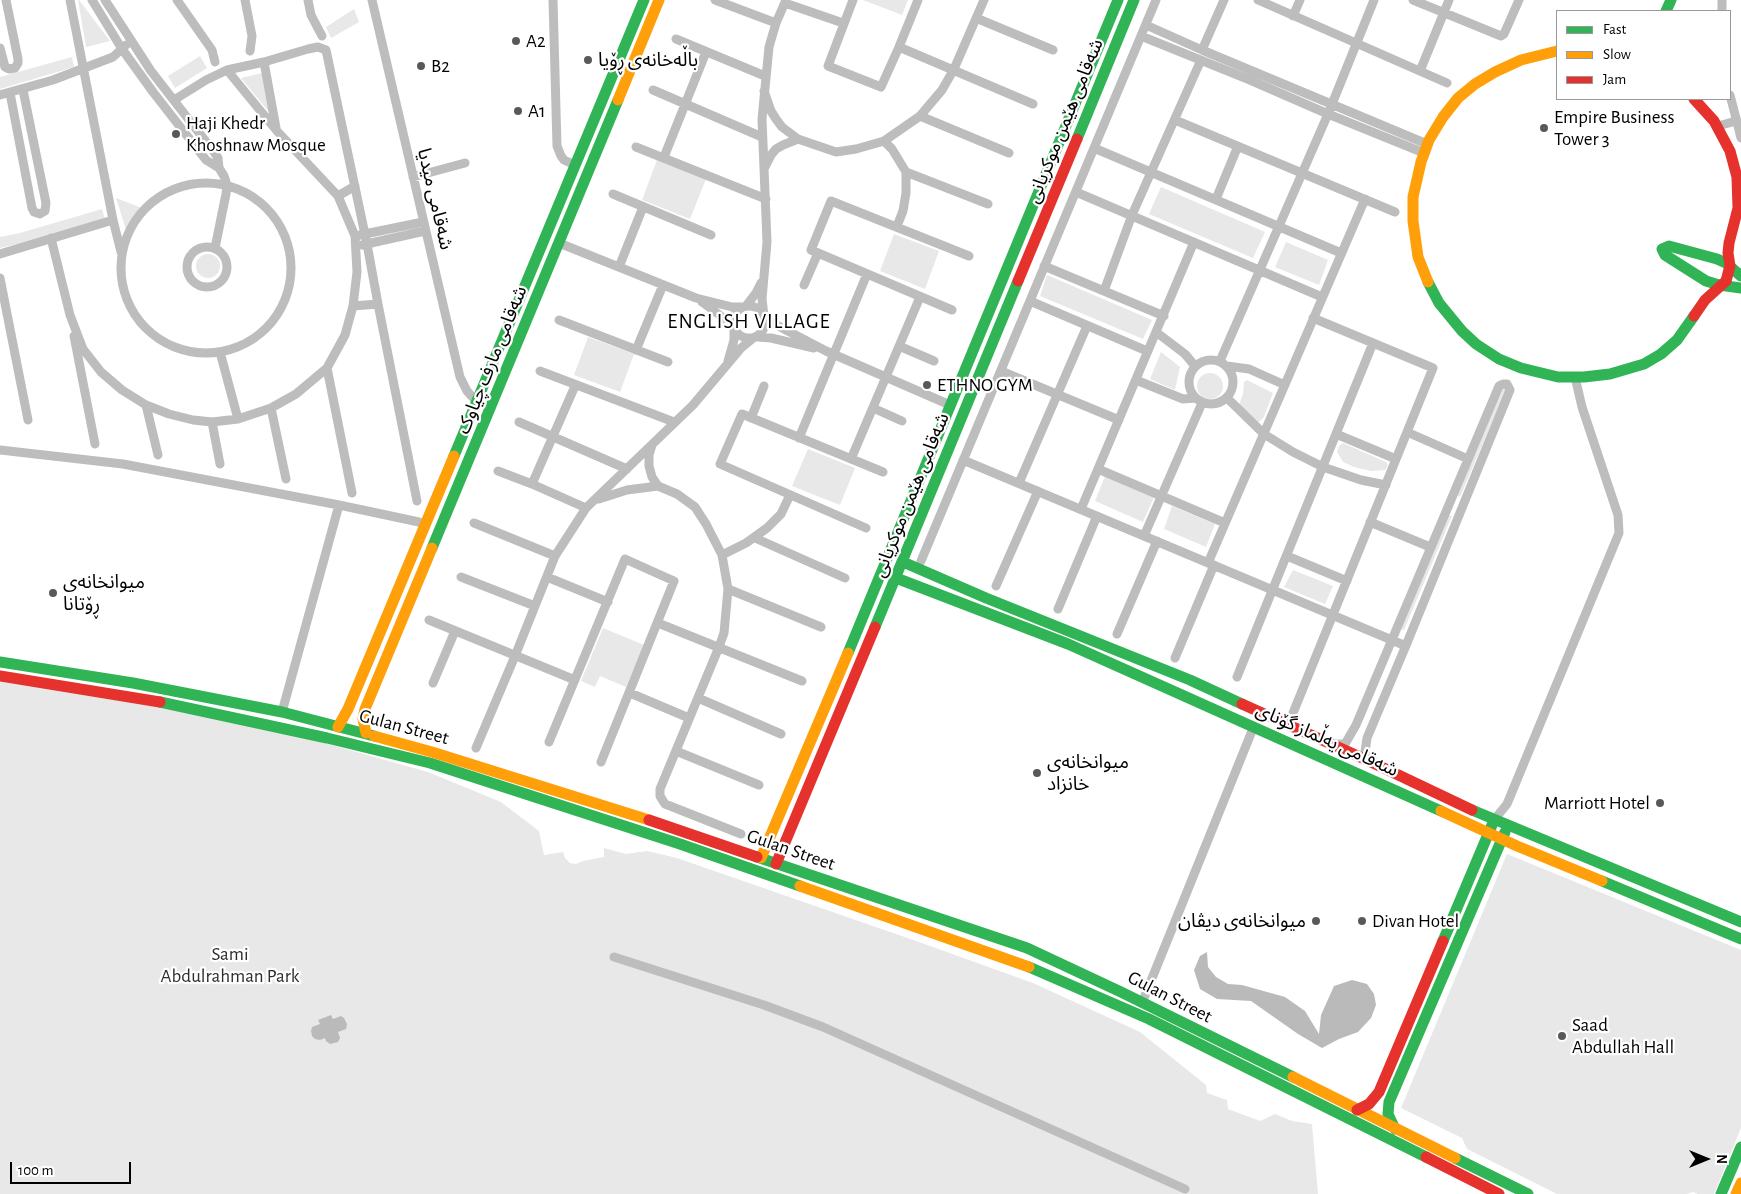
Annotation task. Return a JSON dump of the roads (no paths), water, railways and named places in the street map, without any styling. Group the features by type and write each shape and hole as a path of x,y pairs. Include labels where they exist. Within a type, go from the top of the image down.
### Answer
{"street":[{"path":"0,48 5,66 9,69 16,67 18,59 6,0"},
{"path":"70,0 113,220 122,255"},
{"path":"92,0 122,48 154,92 206,160 219,168"},
{"path":"105,0 151,71 218,158 219,168 227,185 215,248"},
{"path":"244,0 252,36 250,51"},
{"path":"308,0 311,15 322,36"},
{"name":"شەقامی میدیا","path":"372,0 460,377 466,392 476,401"},
{"path":"553,0 557,146 560,156 575,165"},
{"name":"شەقامی مارف چیاوک","path":"338,727 348,709 644,0"},
{"name":"شەقامی مارف چیاوک","path":"366,733 363,718 365,709 532,311 658,0"},
{"path":"715,0 776,23"},
{"path":"852,0 828,66 881,86 900,47 918,0"},
{"path":"764,91 776,119 782,127 798,139 836,152 856,150 884,141 920,116 942,90 954,69 984,0"},
{"name":"شەقامی هێمن موکریانی","path":"761,858 816,731 1118,0"},
{"name":"شەقامی هێمن موکریانی","path":"776,864 903,562 1134,0"},
{"path":"921,561 1156,0"},
{"path":"1104,290 1132,216 1175,120 1224,0"},
{"path":"1258,0 1447,83"},
{"path":"1293,16 1300,0"},
{"path":"1223,363 1259,269 1328,114 1374,0"},
{"path":"1413,0 1501,36 1504,34 1519,0"},
{"path":"1420,71 1449,0"},
{"path":"476,748 556,556 586,508 693,405 744,345 764,330 765,317 762,299 767,242 762,137 765,76 769,47 776,23 786,1 843,23"},
{"path":"179,2 212,50 215,62"},
{"path":"637,18 649,23"},
{"path":"976,18 1053,50"},
{"path":"1146,25 1202,55 1328,114 1425,148"},
{"path":"1141,36 1202,55 1332,104 1402,139"},
{"path":"676,39 765,76"},
{"path":"23,90 46,203 45,211 40,214 34,212 32,208 5,94 23,90 113,57 131,40"},
{"path":"174,100 206,80 227,70 318,47 326,50 365,234 417,501"},
{"path":"900,47 1033,104"},
{"path":"1556,51 1521,60 1495,72 1458,98 1437,125 1425,148 1414,197 1414,233 1422,269 1439,303 1462,331 1476,344 1499,359 1521,368 1538,373 1575,377 1597,376 1644,364 1669,349 1685,331 1709,296 1722,286 1728,277 1730,266 1728,248 1737,213 1738,188 1734,162 1718,126 1695,100"},
{"path":"664,157 706,52"},
{"path":"264,62 277,131"},
{"path":"70,315 83,349 101,372 122,390 146,405 177,416 212,422 238,418 272,408 296,394 327,368 345,335 353,306 357,272 355,236 338,196 277,131 227,70"},
{"path":"653,90 762,137"},
{"path":"1724,138 1740,135 1731,99"},
{"path":"920,116 1009,153"},
{"path":"1175,120 1395,212"},
{"path":"1718,126 1736,121"},
{"path":"764,169 776,149 798,139"},
{"path":"884,141 892,149 906,172 906,192 903,211 897,226"},
{"path":"1216,200 1238,146"},
{"path":"636,147 766,199"},
{"path":"1094,148 1342,253"},
{"path":"413,177 465,164"},
{"path":"906,172 988,204"},
{"path":"215,183 227,185 250,195 270,212 281,228 288,246 291,271 286,296 269,324 244,344 220,352 199,352 178,348 159,338 143,324 136,316 126,297 121,276 122,255 128,233 145,208 158,197 180,186 215,183"},
{"path":"338,196 355,186"},
{"path":"1076,192 1322,297"},
{"path":"613,194 711,235"},
{"path":"1175,658 1225,523 1365,199"},
{"path":"1035,200 1049,205"},
{"path":"952,310 811,250 831,201 969,256"},
{"path":"619,267 643,207"},
{"path":"0,254 113,220"},
{"path":"355,236 424,227"},
{"path":"356,246 424,227"},
{"path":"52,238 70,315 95,444"},
{"path":"1081,509 1194,242"},
{"path":"559,243 696,298 732,308 757,307 765,317 830,353 950,405"},
{"path":"1741,276 1730,266 1714,258 1669,246 1662,249 1662,254 1706,281 1722,286 1741,288"},
{"path":"202,247 215,248 225,257 227,270 225,276 216,285 209,287 196,284 188,274 188,260 191,254 202,247"},
{"path":"804,286 818,253"},
{"path":"1044,266 1164,316"},
{"path":"726,366 734,340 736,313 756,293 765,271"},
{"path":"799,438 830,353 867,274"},
{"path":"0,278 28,420"},
{"path":"636,350 663,285"},
{"path":"851,459 920,296"},
{"path":"696,298 725,318 743,338 770,338 830,353"},
{"path":"1030,301 1147,351"},
{"path":"353,306 378,304"},
{"path":"516,305 532,311"},
{"path":"1293,713 1434,368 1314,318"},
{"path":"559,320 668,362"},
{"path":"1019,483 1087,326"},
{"path":"1156,332 1184,354 1195,366"},
{"path":"1237,677 1374,343"},
{"path":"899,346 934,361"},
{"path":"220,352 238,418"},
{"path":"1199,400 1189,385 1189,378 1195,366 1207,359 1249,369 1285,384"},
{"path":"1136,380 1183,399 1215,404 1227,398 1231,392 1233,378 1223,363"},
{"path":"327,368 352,493"},
{"path":"1000,370 1119,420"},
{"path":"540,371 575,386 674,422"},
{"path":"1357,1110 1368,1106 1379,1092 1494,820 1507,804 1619,533 1618,515 1582,407 1575,377"},
{"path":"1329,744 1345,744 1356,725 1499,386 1507,384 1510,390 1367,738 1365,752 1369,760"},
{"path":"532,484 575,386"},
{"path":"751,418 764,386"},
{"path":"1227,398 1264,434 1293,452 1323,467 1361,480 1386,485"},
{"path":"1144,536 1199,400"},
{"path":"146,405 158,455"},
{"path":"272,408 286,478"},
{"path":"873,408 902,421"},
{"path":"866,528 720,464 742,414 883,472"},
{"path":"212,422 220,464"},
{"path":"518,422 554,436 626,469"},
{"path":"1407,432 1468,459"},
{"path":"1336,434 1396,459"},
{"path":"652,445 648,466 658,486"},
{"path":"0,450 123,464 339,505 419,522 424,525"},
{"path":"963,460 1406,646"},
{"path":"1098,469 1225,523"},
{"path":"498,471 586,508"},
{"path":"596,500 626,490 658,486 677,494 695,507 722,555 728,589 724,632 660,789 661,799 665,804 741,834"},
{"path":"996,586 1038,491"},
{"path":"722,555 755,538 781,514 790,495"},
{"path":"1449,504 1463,508"},
{"path":"282,712 339,505"},
{"path":"1058,609 1097,516"},
{"path":"1370,522 1430,547"},
{"path":"474,524 556,556"},
{"path":"755,538 845,578"},
{"path":"1116,634 1157,541"},
{"path":"1287,556 1346,581"},
{"path":"549,742 625,559 674,581 601,762"},
{"name":"شەقامی یەڵماز گۆنای","path":"903,562 986,598 1060,626 1213,690 1329,744 1369,760 1387,771 1494,820 1741,922"},
{"path":"461,577 535,606"},
{"path":"547,577 608,602"},
{"name":"شەقامی یەڵماز گۆنای","path":"896,578 1068,644 1502,839 1741,939"},
{"path":"728,589 821,627"},
{"path":"387,614 403,620"},
{"path":"429,620 575,680"},
{"path":"658,623 802,681"},
{"path":"433,683 455,631"},
{"name":"Gulan Street","path":"0,662 133,684 282,712 366,733 684,831 776,864 1027,948 1142,1003 1242,1059 1499,1194"},
{"name":"Gulan Street","path":"0,676 112,693 197,709 279,726 430,763 680,844 1019,962 1357,1110 1528,1194"},
{"path":"1206,705 1213,690"},
{"path":"630,693 690,718"},
{"path":"698,698 781,734"},
{"path":"1142,1003 1254,726"},
{"path":"816,731 830,737"},
{"path":"676,751 759,785"},
{"path":"1395,1129 1388,1114 1392,1097 1508,826 1507,804"},
{"path":"614,956 764,1005 823,1027 1185,1189"},
{"path":"1379,1092 1380,1098 1383,1100 1386,1101 1392,1097"},
{"path":"1721,1194 1741,1147"},
{"path":"1736,1194 1741,1183"}],"place":[{"name":"A2","path":"516,41"},
{"name":"باڵەخانەی ڕۆیا","path":"588,60"},
{"name":"B2","path":"421,66"},
{"name":"A1","path":"518,111"},
{"name":"Empire Business Tower 3","path":"1544,128"},
{"name":"Haji Khedr Khoshnaw Mosque","path":"176,134"},
{"name":"ETHNO GYM","path":"927,385"},
{"name":"میوانخانەی ڕۆتانا","path":"53,593"},
{"name":"میوانخانەی خانزاد","path":"1037,773"},
{"name":"Marriott Hotel","path":"1660,803"},
{"name":"میوانخانەی دیڤان","path":"1316,921"},
{"name":"Divan Hotel","path":"1362,921"},
{"name":"Saad Abdullah Hall","path":"1562,1036"}],"district":[{"name":"ENGLISH VILLAGE","path":"749,322"}],"park label":[{"name":"Sami Abdulrahman Park","path":"230,965"}]}
